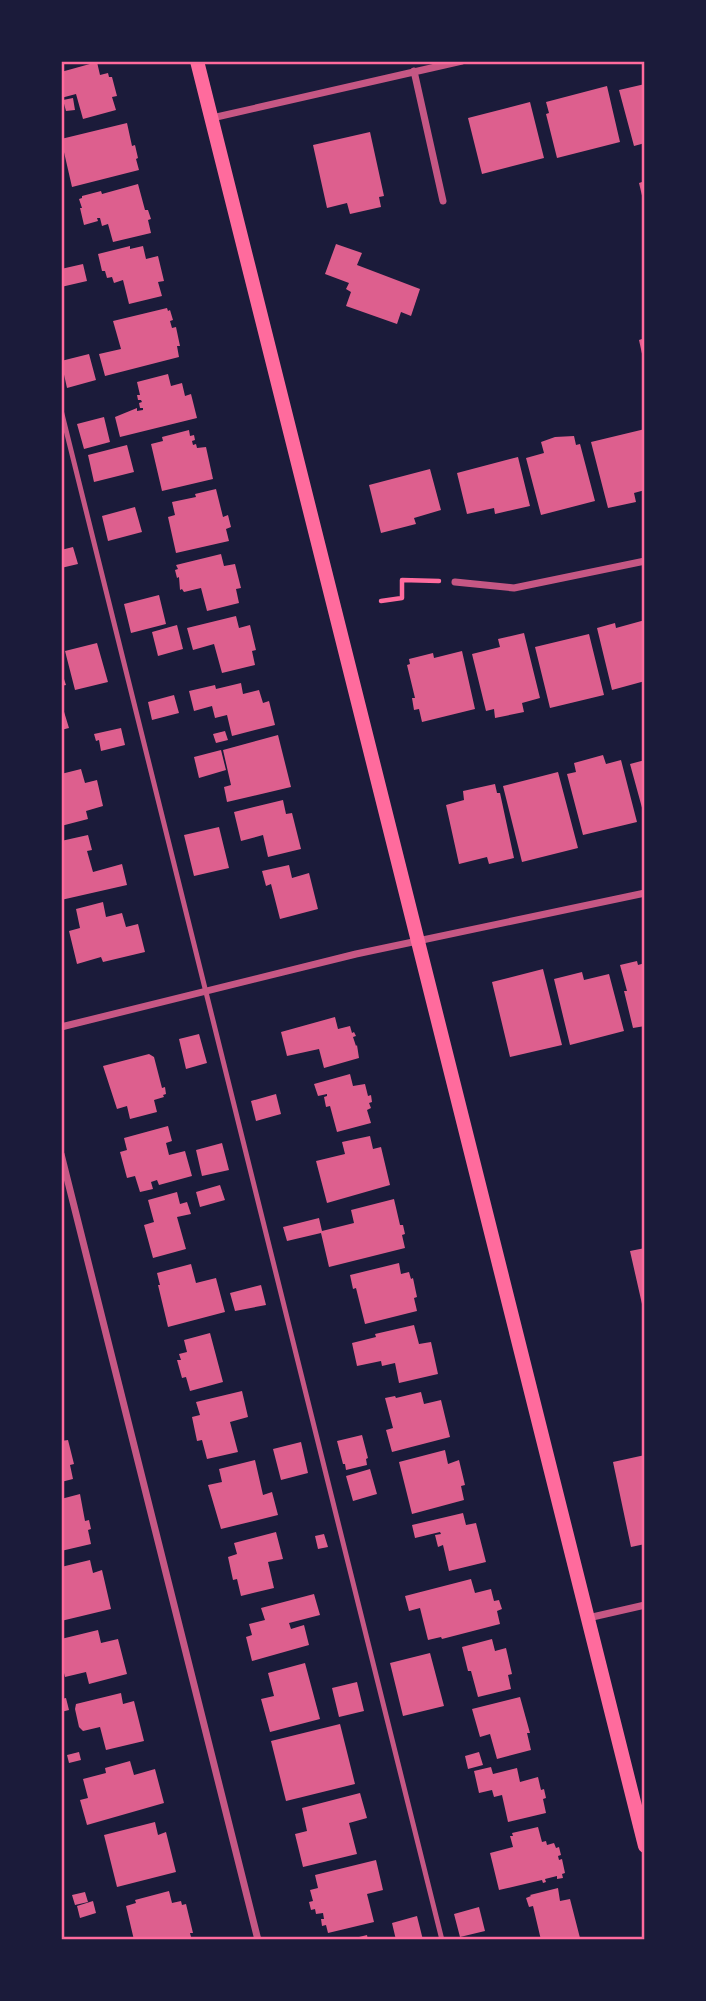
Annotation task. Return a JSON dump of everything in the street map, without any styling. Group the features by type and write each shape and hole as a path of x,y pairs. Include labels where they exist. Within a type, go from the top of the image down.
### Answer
{"main road":[{"path":"197,61 645,1846"}],"street":[{"path":"211,118 462,61"},
{"path":"414,71 443,201"},
{"path":"454,582 514,588 645,561"},
{"path":"61,1027 418,940 645,893"},
{"path":"61,1154 258,1940"},
{"path":"588,1618 645,1605"}],"lane":[{"path":"61,410 442,1940"}],"path":[{"path":"381,601 402,598 402,580 454,582"}],"building":[{"path":"97,62 100,75 108,73 109,77 112,77 117,96 112,97 116,110 83,119 76,94 61,98 61,72"},
{"path":"645,84 645,143 634,146 619,90"},
{"path":"607,86 620,142 557,158 546,114 549,113 546,102"},
{"path":"73,98 75,110 66,111 63,100"},
{"path":"530,102 544,158 482,174 468,118"},
{"path":"127,123 132,146 135,145 139,170 72,187 61,139"},
{"path":"370,132 384,196 379,197 381,207 350,214 347,203 327,208 313,145"},
{"path":"645,181 645,204 644,204 639,183"},
{"path":"138,184 145,210 148,210 151,219 148,220 151,233 113,242 108,224 102,226 100,218 84,225 79,199 82,196 101,191 102,194"},
{"path":"336,244 362,253 357,265 420,289 411,316 401,312 397,324 346,306 351,292 346,289 349,283 325,274"},
{"path":"130,246 130,249 143,246 146,259 158,256 164,281 158,282 162,296 129,304 123,280 114,283 112,277 107,278 105,271 102,271 98,254"},
{"path":"83,264 87,281 61,287 61,269"},
{"path":"167,308 173,320 170,321 172,328 176,327 179,357 105,376 99,354 121,349 113,321"},
{"path":"645,338 645,363 644,363 639,340"},
{"path":"89,354 96,380 67,388 61,361"},
{"path":"168,374 171,386 182,383 185,396 191,394 197,418 120,437 115,417 137,408 137,411 143,410 139,403 141,400 138,400 137,395 140,395 137,382"},
{"path":"104,417 110,442 84,449 77,424"},
{"path":"645,429 645,490 634,493 636,502 608,508 591,442"},
{"path":"189,430 190,436 194,435 193,445 196,444 197,448 206,447 213,479 162,491 151,444 163,441 162,437"},
{"path":"574,436 576,445 580,444 595,501 541,515 526,458 544,453 541,442 555,437"},
{"path":"127,445 134,472 94,482 88,455"},
{"path":"518,457 530,506 495,514 494,508 467,514 457,473"},
{"path":"430,469 441,510 414,518 416,524 381,533 369,485"},
{"path":"216,489 223,517 228,515 231,527 226,529 229,541 176,553 168,517 175,515 172,502"},
{"path":"135,507 142,532 108,541 102,516"},
{"path":"73,547 78,564 61,568 61,550"},
{"path":"221,554 224,566 235,564 241,588 236,589 239,603 207,611 201,588 184,592 180,590 176,565"},
{"path":"159,595 166,624 131,633 124,604"},
{"path":"236,616 239,628 250,625 256,650 252,651 255,665 222,673 214,644 193,650 187,628"},
{"path":"645,620 645,681 612,690 597,628 615,623 616,628"},
{"path":"177,625 183,649 158,656 152,632"},
{"path":"524,633 540,698 522,703 524,712 495,718 494,709 486,711 472,654 500,647 498,639"},
{"path":"589,634 604,695 550,708 535,647"},
{"path":"97,643 108,682 75,690 65,651"},
{"path":"462,651 475,709 422,722 419,709 414,710 412,698 415,698 407,665 410,664 409,659 433,653 434,658"},
{"path":"61,670 66,685 61,686"},
{"path":"241,683 243,694 259,690 263,703 269,701 275,725 232,736 227,715 215,718 212,706 194,711 189,691 215,685 216,689"},
{"path":"174,695 179,713 152,720 148,702"},
{"path":"61,702 69,728 61,730"},
{"path":"121,728 125,745 101,751 99,740 96,741 94,734"},
{"path":"225,731 228,740 216,743 213,734"},
{"path":"278,735 291,787 227,802 224,787 231,785 223,750"},
{"path":"221,750 226,770 199,778 194,757"},
{"path":"603,755 606,764 621,760 637,822 583,835 567,774 576,772 574,763"},
{"path":"645,760 645,815 644,815 630,764"},
{"path":"81,769 85,783 97,780 103,806 86,811 88,819 61,826 61,774"},
{"path":"558,772 578,848 522,862 503,786"},
{"path":"495,784 497,793 500,793 514,858 489,864 487,857 459,864 446,805 464,800 463,791"},
{"path":"283,800 286,814 292,813 301,849 268,857 263,835 241,841 234,812"},
{"path":"219,827 229,868 194,876 184,835"},
{"path":"88,835 92,850 87,851 93,872 122,864 127,885 61,900 61,867 64,866 61,841"},
{"path":"289,865 292,878 309,873 318,909 280,919 271,884 266,886 262,871"},
{"path":"103,902 106,917 122,913 126,927 138,924 145,952 103,962 101,957 77,964 69,931 80,928 76,909"},
{"path":"637,961 638,965 645,963 645,1026 633,1028 620,965"},
{"path":"543,969 562,1045 510,1057 492,982"},
{"path":"582,972 584,980 609,974 624,1031 570,1045 554,979"},
{"path":"335,1017 338,1029 350,1026 352,1033 354,1032 359,1058 324,1068 319,1049 287,1056 281,1032"},
{"path":"199,1034 207,1063 186,1069 179,1039"},
{"path":"149,1054 154,1057 166,1094 154,1100 157,1112 130,1119 127,1106 117,1109 103,1066"},
{"path":"350,1074 353,1086 365,1084 368,1096 371,1095 371,1108 367,1110 371,1123 337,1132 330,1106 326,1107 324,1097 327,1094 318,1096 314,1084"},
{"path":"276,1094 281,1114 256,1121 251,1101"},
{"path":"168,1126 172,1141 166,1143 169,1155 185,1151 192,1176 159,1185 157,1180 151,1182 153,1189 140,1192 135,1176 127,1178 120,1152 127,1150 124,1138"},
{"path":"370,1136 373,1149 381,1147 390,1185 327,1203 316,1161 345,1154 342,1142"},
{"path":"222,1143 229,1170 202,1176 196,1150"},
{"path":"220,1185 225,1200 200,1207 196,1192"},
{"path":"177,1192 180,1204 187,1202 191,1214 177,1217 186,1249 153,1258 144,1225 154,1222 148,1200"},
{"path":"394,1199 400,1225 403,1225 405,1248 329,1267 321,1233 287,1241 283,1227 319,1218 322,1231 354,1223 351,1210"},
{"path":"645,1248 645,1304 642,1304 630,1251"},
{"path":"399,1263 401,1274 409,1272 411,1279 413,1278 417,1311 365,1324 350,1275"},
{"path":"191,1264 196,1283 216,1278 225,1312 168,1327 157,1273"},
{"path":"261,1285 266,1305 235,1311 230,1293"},
{"path":"414,1325 419,1344 431,1342 438,1374 399,1383 395,1363 382,1366 381,1361 357,1366 352,1343 376,1337 375,1334"},
{"path":"210,1333 223,1382 190,1391 186,1377 182,1378 177,1360 181,1360 179,1354 187,1352 184,1340"},
{"path":"242,1391 248,1417 230,1422 238,1452 207,1459 202,1440 197,1441 192,1417 200,1415 196,1402"},
{"path":"421,1392 424,1404 441,1400 450,1437 392,1452 386,1430 393,1428 385,1398"},
{"path":"362,1435 368,1458 367,1465 346,1470 337,1441"},
{"path":"68,1440 74,1464 70,1465 73,1479 61,1482 61,1441"},
{"path":"301,1442 308,1473 281,1480 273,1449"},
{"path":"445,1450 448,1464 459,1460 465,1485 461,1486 464,1500 412,1514 399,1462"},
{"path":"645,1455 645,1544 631,1547 613,1462"},
{"path":"255,1460 263,1495 272,1492 278,1515 221,1529 208,1485 222,1482 219,1469"},
{"path":"370,1469 377,1494 353,1501 346,1476"},
{"path":"80,1494 85,1521 89,1520 91,1529 88,1530 91,1544 61,1551 61,1499"},
{"path":"463,1513 466,1525 476,1523 486,1562 449,1571 443,1545 438,1547 435,1535 441,1534 440,1532 415,1538 412,1525"},
{"path":"276,1532 283,1559 268,1562 274,1588 241,1596 237,1579 233,1580 228,1557 237,1554 234,1543"},
{"path":"324,1534 328,1547 318,1549 315,1536"},
{"path":"90,1560 93,1573 102,1570 111,1609 61,1621 61,1567"},
{"path":"471,1579 475,1593 491,1589 494,1601 499,1600 502,1609 497,1611 500,1624 428,1640 420,1608 409,1611 405,1596"},
{"path":"314,1594 320,1615 289,1623 291,1629 304,1625 309,1645 252,1661 246,1637 252,1635 249,1624 265,1620 261,1608"},
{"path":"98,1630 101,1643 118,1639 127,1674 89,1684 86,1672 65,1677 61,1661 61,1639"},
{"path":"492,1639 495,1651 506,1648 512,1674 508,1675 511,1689 478,1697 462,1647"},
{"path":"430,1653 444,1706 403,1716 390,1663"},
{"path":"305,1663 320,1719 270,1732 261,1699 274,1696 268,1673"},
{"path":"357,1682 364,1711 339,1717 332,1688"},
{"path":"121,1693 123,1704 134,1701 144,1741 106,1750 100,1727 83,1731 79,1727 76,1704"},
{"path":"520,1697 530,1733 527,1733 531,1750 497,1759 490,1734 480,1737 472,1709"},
{"path":"66,1698 69,1710 61,1712 61,1699"},
{"path":"340,1724 355,1784 286,1801 271,1741"},
{"path":"79,1752 81,1760 69,1763 67,1755"},
{"path":"479,1752 483,1765 468,1769 465,1756"},
{"path":"130,1761 134,1775 155,1769 164,1803 87,1825 80,1800 88,1798 83,1779 106,1773 105,1768"},
{"path":"491,1767 493,1774 517,1768 520,1782 538,1777 546,1798 543,1799 546,1813 508,1822 502,1795 494,1797 492,1790 479,1793 474,1771"},
{"path":"360,1793 367,1818 349,1823 357,1854 303,1867 295,1834 307,1831 302,1808"},
{"path":"155,1822 158,1835 166,1832 176,1872 117,1887 104,1835"},
{"path":"538,1827 542,1842 546,1841 547,1845 554,1843 556,1848 559,1847 561,1855 558,1856 559,1860 562,1859 565,1873 562,1874 563,1878 557,1879 557,1876 545,1879 546,1882 543,1883 542,1880 499,1890 490,1853 513,1847 510,1836 513,1836 512,1833"},
{"path":"376,1860 383,1890 367,1894 374,1922 328,1933 326,1925 322,1926 323,1913 316,1914 315,1909 311,1910 309,1902 313,1901 310,1890 318,1888 315,1875"},
{"path":"558,1888 560,1901 570,1899 580,1938 541,1940 533,1906 529,1907 526,1898"},
{"path":"169,1891 172,1903 181,1901 182,1905 186,1904 193,1933 190,1933 191,1937 180,1940 134,1940 126,1906 136,1903 135,1900"},
{"path":"85,1892 88,1902 75,1905 72,1895"},
{"path":"93,1901 96,1913 80,1918 77,1906"},
{"path":"479,1907 485,1931 460,1937 454,1914"},
{"path":"417,1916 423,1940 396,1940 392,1923"},
{"path":"367,1935 368,1940 351,1939"}]}
